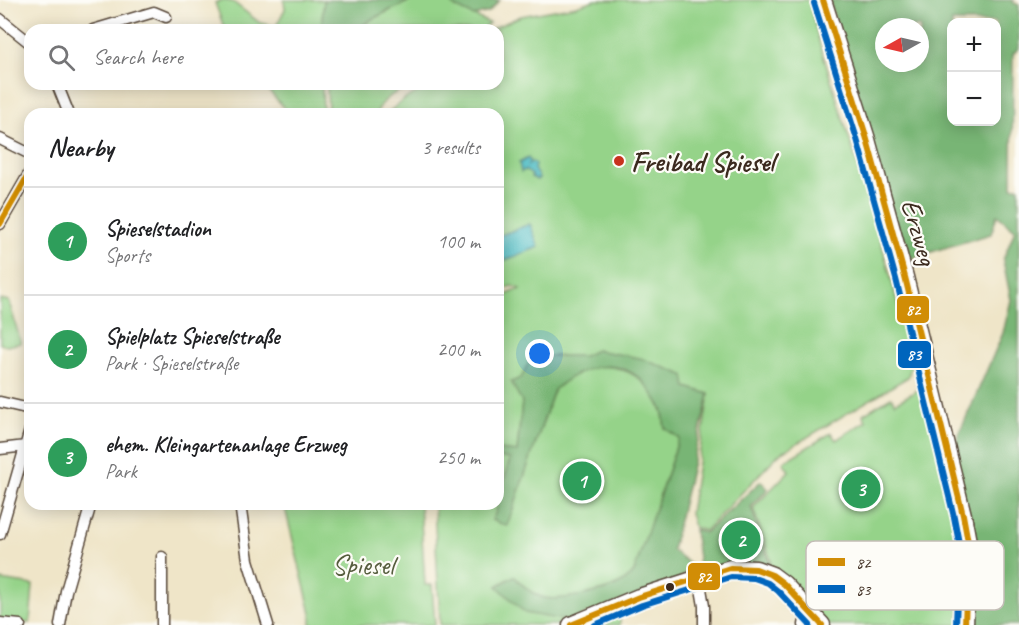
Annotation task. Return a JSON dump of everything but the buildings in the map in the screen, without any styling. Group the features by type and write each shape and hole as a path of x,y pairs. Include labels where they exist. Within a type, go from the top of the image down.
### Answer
{"street":[{"name":"Erzweg","path":"823,0 863,125 905,277 968,541"},
{"path":"113,24 154,12 166,17"},
{"path":"0,19 24,38"},
{"path":"59,90 67,108"},
{"path":"0,139 24,151"},
{"path":"0,224 24,182"},
{"path":"0,402 24,408"},
{"path":"0,449 24,446"},
{"path":"0,534 24,453"},
{"path":"0,495 12,494"},
{"path":"60,625 66,591 89,510"},
{"path":"241,510 248,560 268,625"},
{"path":"162,557 162,625"},
{"path":"571,625 639,597 730,568 756,569 772,575 806,607"},
{"path":"699,577 704,606 704,625"},
{"path":"804,625 807,610"},
{"path":"809,610 822,625"},
{"name":"Erzweg","path":"965,625 966,610"},
{"path":"0,623 20,625"}],"green space":[{"path":"222,0 233,2 260,23 265,24 223,24 215,3"},
{"path":"284,0 324,0 322,24 277,24 285,9"},
{"path":"324,0 411,0 365,24 322,24"},
{"path":"412,0 451,0 453,6 489,23 366,24"},
{"path":"451,0 500,0 489,12 474,16 453,6"},
{"path":"595,0 809,0 820,45 878,230 913,360 908,377 779,454 705,531 694,527 690,513 709,394 686,387 597,350 584,356 532,356 522,402 517,452 504,451 504,296 520,289 512,286 504,289 504,108 394,108 423,90 504,90 503,24 521,16 576,6"},
{"path":"829,0 1014,0 1012,2 1019,5 1019,48 1013,54 1012,187 1019,187 1019,625 969,625 968,610 1004,610 1004,541 961,541 952,450 1003,333 1011,300 1003,260 1015,230 997,215 991,234 905,260"},
{"path":"268,90 322,90 323,108 284,108"},
{"path":"327,90 401,90 382,103 379,108 328,108"},
{"path":"0,299 9,301 21,343 7,346 0,344"},
{"path":"596,350 640,358 684,375 686,387 709,394 672,550 691,565 682,578 568,621 525,613 497,586 514,576 536,595 552,599 604,590 625,580 634,572 679,438 665,428 662,409 646,385 635,375 624,369 600,367 576,375 554,390 507,526 492,520 497,510 504,510 504,482 510,459 504,458 504,451 517,452 522,402 511,382 521,378 532,356 584,356"},
{"path":"609,366 637,377 657,399 665,428 679,438 634,572 612,587 593,593 552,599 536,595 514,576 497,586 568,621 555,625 440,625 434,510 497,510 492,520 507,526 554,390 564,381 586,370"},
{"path":"925,386 964,541 806,541 806,608 770,571 771,561 753,508 789,471 783,462 831,433 836,440 866,421 863,414 891,397 895,403"},
{"path":"504,458 510,458 504,481"},
{"path":"761,481 768,489 751,507 769,561 769,569 700,573 694,529 705,533"},
{"name":"Spiesel","path":"285,510 420,510 425,585 432,585 435,625 311,625 311,613"},
{"path":"0,580 33,585 30,623 0,621"},
{"path":"619,609 620,625 582,625"},
{"path":"808,610 961,610 960,625 823,625"}],"water":[{"path":"528,158 530,161 528,165 533,162 535,165 534,169 539,178 537,180 525,170 521,172 519,163"},
{"path":"530,224 539,247 504,261 504,234"}],"transit line":[{"name":"82","path":"823,0 866,136 905,277 968,541"},
{"name":"83","path":"814,3 857,139 896,279 959,541"},
{"name":"82","path":"0,224 24,182"},
{"name":"82","path":"571,625 639,597 730,568 756,569 772,575 784,584 806,608"},
{"name":"83","path":"595,625 642,605 731,577 754,578 768,583 810,625"},
{"name":"82","path":"808,610 822,625"},
{"name":"83","path":"956,625 957,610"},
{"name":"82","path":"965,625 966,610"}],"place":[{"name":"Freibad Spiesel","path":"619,161"},
{"name":"Spieselstadion","path":"582,481"},
{"name":"ehem. Kleingartenanlage Erzweg","path":"861,489"},
{"name":"Spielplatz Spieselstraße","path":"741,540"}]}
